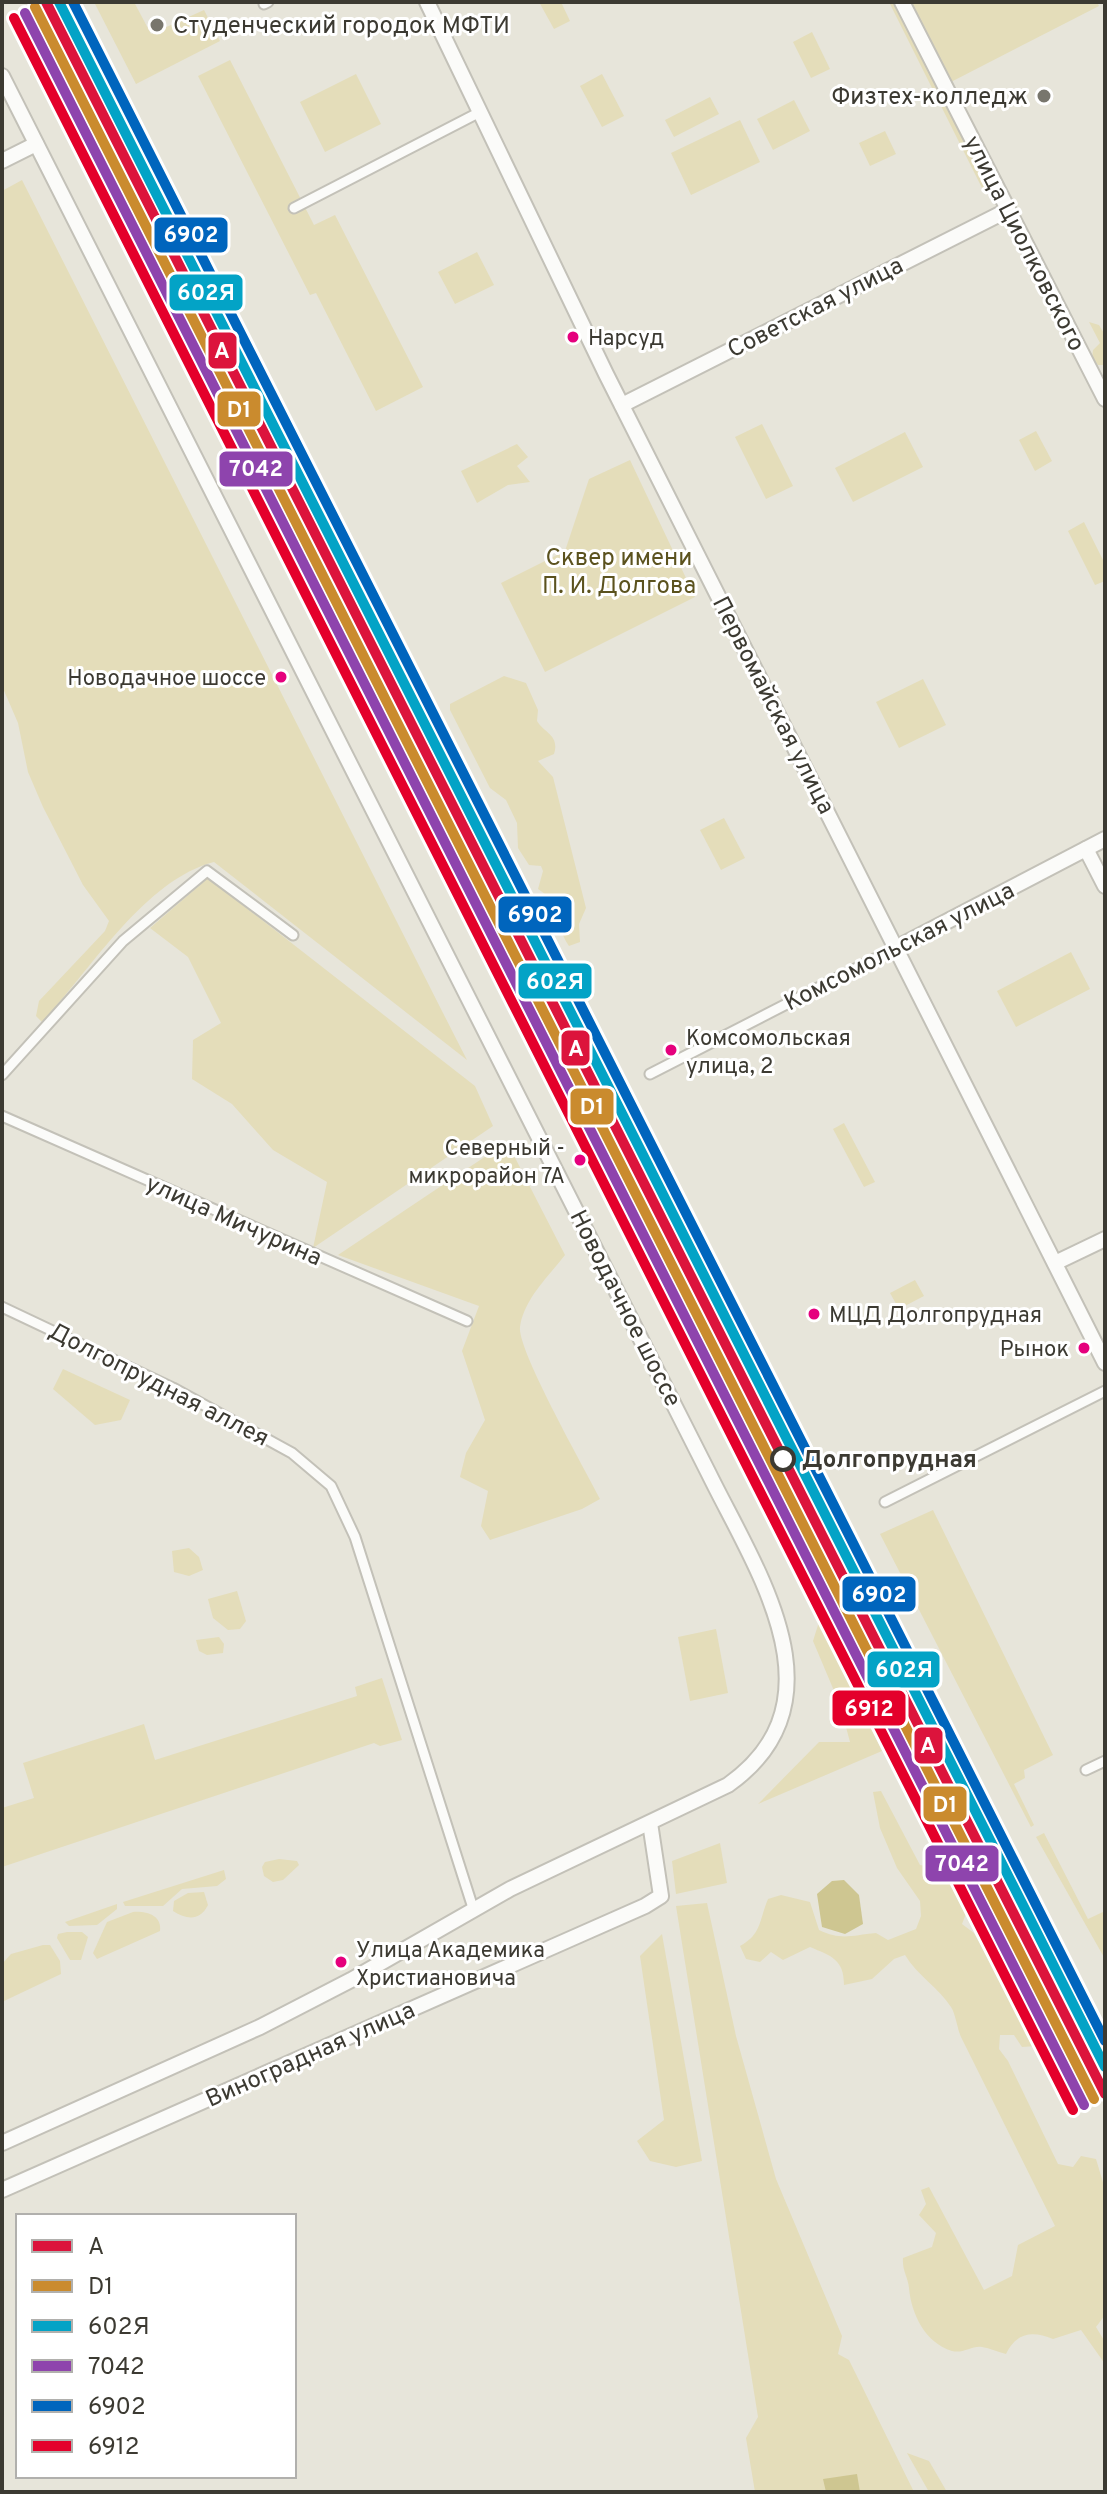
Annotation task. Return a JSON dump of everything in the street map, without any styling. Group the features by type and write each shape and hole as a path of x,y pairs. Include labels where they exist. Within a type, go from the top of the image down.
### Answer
{"street":[{"name":"Первомайская улица","path":"427,2 622,405 1105,1363"},
{"name":"улица Циолковского","path":"902,2 1105,399"},
{"name":"Новодачное шоссе","path":"2,76 769,1597 783,1634 788,1668 785,1701 772,1737 751,1766 728,1785 650,1823"},
{"path":"294,208 480,112"},
{"path":"2,161 36,144"},
{"name":"Советская улица","path":"622,405 1008,210"},
{"name":"Комсомольская улица","path":"650,1074 1105,839"},
{"path":"1086,849 1105,886"},
{"path":"2,1075 123,941 207,871 293,935"},
{"name":"улица Мичурина","path":"2,1116 467,1321"},
{"path":"1055,1263 1105,1239"},
{"name":"Долгопрудная аллея","path":"2,1307 173,1388 266,1438 313,1468 331,1486 355,1537 473,1908"},
{"path":"885,1502 1105,1391"},
{"path":"1086,1770 1105,1761"},
{"path":"2,2143 311,2002 473,1908 650,1823"},
{"name":"Виноградная улица","path":"2,2190 661,1896 650,1823"}],"green space":[{"path":"94,2 134,2 151,34 204,10 220,41 136,84"},
{"path":"539,2 561,2 570,21 554,29"},
{"path":"889,2 897,2 993,190 985,194"},
{"path":"910,2 1097,2 1099,6 949,83"},
{"path":"812,32 830,69 811,78 793,42"},
{"path":"230,60 314,225 335,215 423,387 376,411 316,293 310,295 198,76"},
{"path":"356,74 381,124 325,152 300,102"},
{"path":"602,74 624,116 602,127 580,86"},
{"path":"710,97 719,114 674,137 665,120"},
{"path":"794,100 810,131 773,150 757,119"},
{"path":"740,120 760,162 691,195 671,153"},
{"path":"885,131 896,154 870,166 859,143"},
{"path":"22,180 467,1060 214,862 188,872 164,887 120,930 42,1022 36,1016 39,1001 105,931 109,921 83,885 43,807 28,772 18,723 2,686 2,191"},
{"path":"477,252 494,285 455,304 438,272"},
{"path":"1089,322 1099,325 1105,335 1105,365 1098,365 1092,358 1093,350 1100,343"},
{"path":"762,424 793,486 766,499 735,437"},
{"path":"1036,431 1052,461 1035,471 1019,440"},
{"path":"905,432 923,467 853,502 835,468"},
{"path":"517,444 528,457 517,466 530,482 508,485 477,503 461,471"},
{"name":"Сквер имени П. И. Долгова","path":"630,460 695,597 545,672 501,583 565,551 589,479"},
{"path":"1084,522 1105,564 1105,581 1095,585 1068,531"},
{"path":"504,676 526,683 538,710 537,721 555,743 554,754 538,761 553,777 586,908 579,924 580,942 569,946 556,909 538,889 543,871 541,866 529,865 518,848 517,823 506,800 490,788 450,710 450,704"},
{"path":"923,679 946,725 899,748 876,702"},
{"path":"724,818 745,858 721,870 700,830"},
{"path":"208,878 475,1086 493,1126 313,1248 327,1182 273,1150 232,1104 192,1079 193,1040 221,1023 188,957 150,928"},
{"path":"1071,952 1090,989 1016,1027 997,991"},
{"path":"844,1123 875,1182 864,1187 833,1129"},
{"path":"507,1142 565,1255 526,1307 520,1327 522,1340 540,1384 600,1499 582,1509 490,1540 481,1526 488,1491 460,1477 466,1453 485,1420 462,1351 479,1306 338,1255"},
{"path":"915,1280 924,1296 899,1309 890,1293"},
{"path":"63,1369 130,1400 121,1420 95,1425 53,1389"},
{"path":"933,1510 1053,1755 1024,1770 1025,1778 1014,1784 1034,1825 1031,1827 880,1534"},
{"path":"189,1548 199,1557 203,1570 189,1576 174,1572 172,1551"},
{"path":"237,1591 246,1621 240,1629 228,1630 213,1618 208,1599"},
{"path":"819,1622 882,1751 758,1804 819,1742 850,1742 840,1705 813,1641"},
{"path":"716,1629 728,1693 690,1701 678,1637"},
{"path":"219,1637 224,1644 223,1653 207,1655 199,1651 196,1640"},
{"path":"382,1678 402,1740 380,1746 374,1743 2,1867 2,1808 34,1798 23,1763 144,1724 155,1760 357,1696 355,1687"},
{"path":"881,1791 920,1865 948,1870 967,1911 962,1924 974,1933 1036,2046 1022,2047 1014,2035 1000,2035 999,2049 1008,2061 1058,2164 1073,2167 1081,2156 1096,2159 1105,2189 1105,2315 1096,2327 1105,2342 1105,2364 1081,2330 1053,2339 1025,2335 1006,2354 979,2347 956,2352 934,2341 916,2317 903,2258 932,2247 936,2233 919,2215 926,2204 921,2190 929,2187 984,2290 1012,2276 1018,2245 1055,2226 961,2037 953,2010 946,2000 905,1955 894,1959 872,1979 844,1985 839,1964 810,1947 783,1960 771,1952 760,1962 746,1959 740,1946 752,1937 759,1926 768,1899 781,1895 810,1902 819,1930 834,1935 876,1933 888,1940 916,1929 921,1916 920,1901 897,1868 880,1828 873,1792"},
{"path":"1044,1833 1088,1919 1105,1911 1105,1959 1036,1837"},
{"path":"720,1843 727,1883 676,1894 672,1861"},
{"path":"279,1859 297,1861 299,1865 283,1880 273,1882 264,1876 262,1867 265,1862"},
{"path":"224,1870 226,1879 217,1886 182,1889 163,1906 125,1906 123,1902"},
{"path":"204,1892 208,1905 201,1914 188,1917 173,1911 174,1901 188,1893"},
{"path":"707,1903 736,2036 776,2179 842,2336 838,2354 849,2360 914,2492 755,2492 746,2438 758,2417 676,1906"},
{"path":"117,1904 117,1909 97,1925 69,1926 65,1922"},
{"path":"133,1912 152,1915 158,1921 160,1931 97,1959 93,1953 107,1922"},
{"path":"82,1932 88,1937 81,1960 70,1960 57,1938 58,1934"},
{"path":"662,1934 702,2161 676,2167 650,2161 637,2141 664,2120 640,1956"},
{"path":"50,1945 60,1961 61,1974 2,2002 2,1964 11,1954"},
{"path":"907,2453 929,2461 947,2492 929,2492"}],"shaded area":[{"path":"844,1880 859,1895 863,1924 845,1934 822,1927 817,1894 832,1881"},
{"path":"857,2474 860,2492 826,2492 823,2479"}],"transit line":[{"name":"A","path":"46,2 1105,2094"},
{"name":"602Я","path":"59,2 1105,2067"},
{"name":"6902","path":"73,2 1105,2041"},
{"name":"D1","path":"35,7 1094,2099"},
{"name":"7042","path":"25,13 1084,2105"},
{"name":"6912","path":"14,18 1073,2110"}],"place":[{"name":"Студенческий городок МФТИ","path":"157,25"},
{"name":"Физтех-колледж","path":"1044,96"},
{"name":"Нарсуд","path":"573,337"},
{"name":"Новодачное шоссе","path":"281,677"},
{"name":"Комсомольская улица, 2","path":"671,1050"},
{"name":"Северный - микрорайон 7А","path":"580,1160"},
{"name":"МЦД Долгопрудная","path":"814,1314"},
{"name":"Рынок","path":"1084,1348"},
{"name":"Долгопрудная","path":"783,1459"},
{"name":"Улица Академика Христиановича","path":"341,1962"}]}
